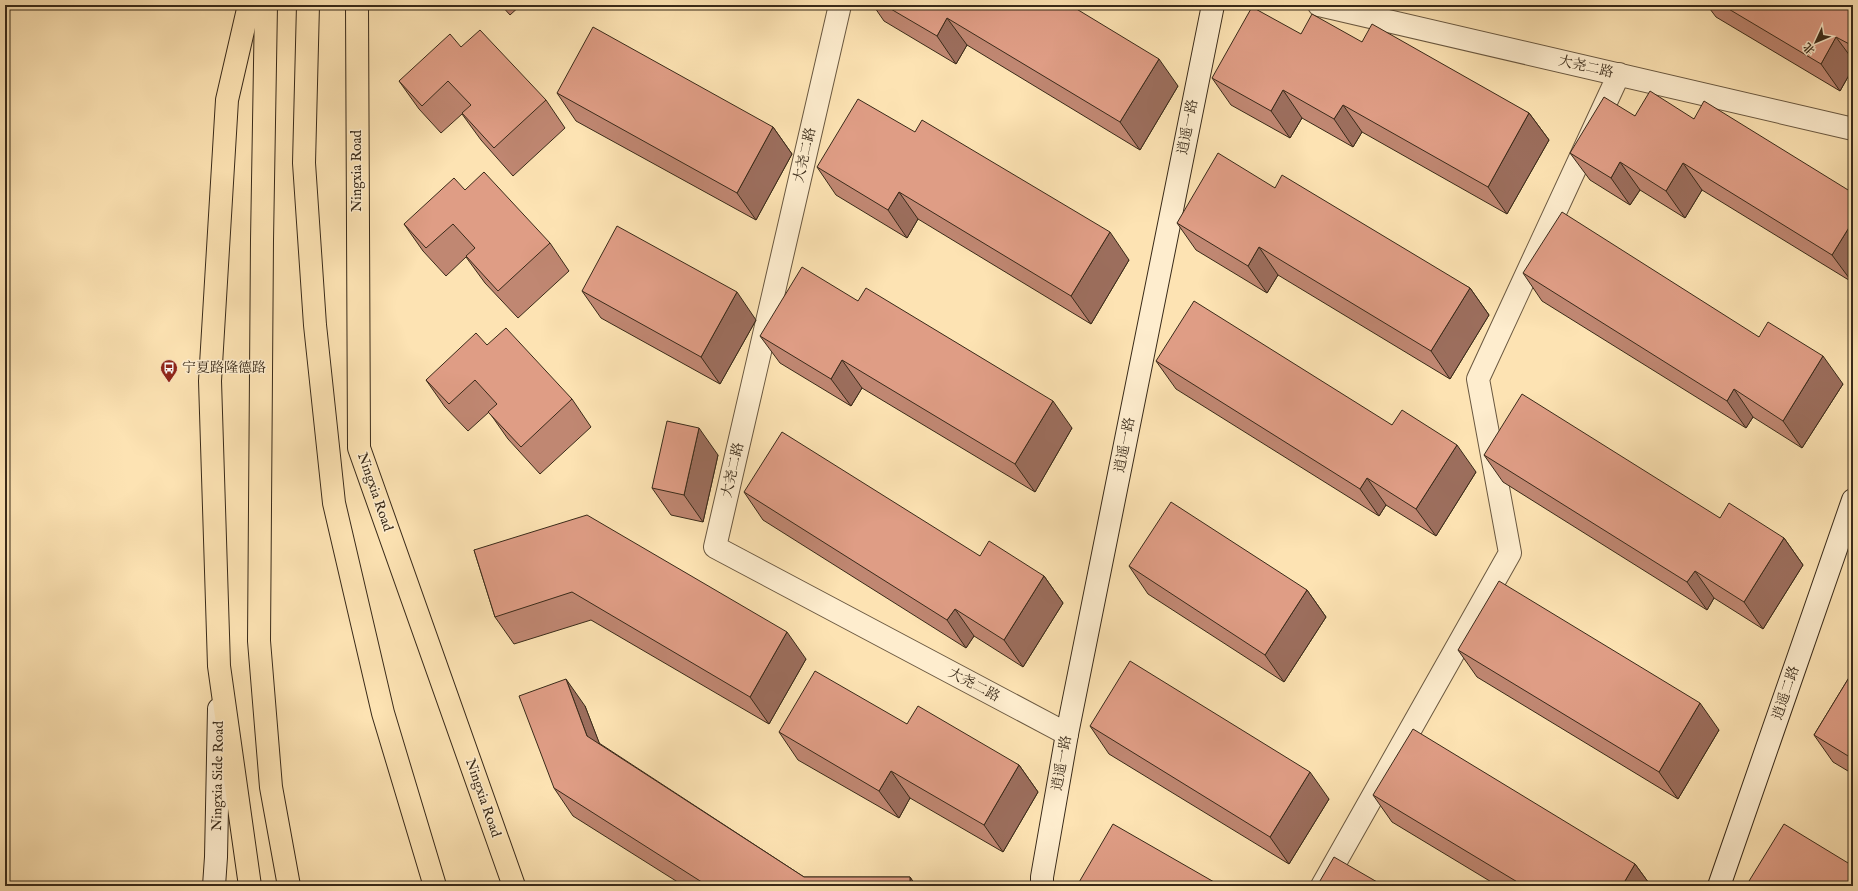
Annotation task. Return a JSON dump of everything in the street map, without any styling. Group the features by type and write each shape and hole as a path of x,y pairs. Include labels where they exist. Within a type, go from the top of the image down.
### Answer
{"main road":[{"path":"249,5 227,100 210,381 219,666 250,886"},
{"path":"266,5 262,247 259,641 271,787 289,886"},
{"path":"308,5 304,163 315,325 334,502 383,713 435,886"},
{"name":"Ningxia Road","path":"357,5 359,448 514,886"}],"street":[{"name":"大尧二路","path":"840,5 715,547 1067,734"},
{"name":"逍遥一路","path":"1042,886 1042,877 1067,734 1213,5"},
{"name":"大尧二路","path":"1319,5 1853,129"},
{"path":"1322,886 1510,552 1478,379 1619,74"},
{"name":"逍遥二路","path":"1719,886 1853,500"},
{"name":"Ningxia Side Road","path":"214,886 216,858 219,666"}],"building":[{"path":"884,5 1070,5 1159,59 1120,122 947,18 937,36"},
{"path":"1722,5 1853,5 1853,46 1836,37 1821,64"},
{"path":"1252,7 1301,34 1312,14 1362,42 1372,24 1529,113 1488,187 1343,105 1334,119 1283,90 1271,111 1212,78"},
{"path":"593,27 773,127 737,193 557,93"},
{"path":"480,30 546,100 494,148 462,113 471,105 448,81 422,106 399,81 450,34 461,47"},
{"path":"1650,91 1694,119 1704,101 1853,193 1853,221 1832,255 1683,163 1666,191 1620,162 1611,178 1570,153 1604,97 1635,116"},
{"path":"858,99 915,132 922,120 1110,232 1071,296 899,192 888,210 817,167"},
{"path":"1218,153 1275,188 1282,175 1470,288 1431,351 1259,247 1248,266 1177,223"},
{"path":"484,172 550,243 498,291 466,256 475,248 453,224 426,248 404,224 454,178 465,190"},
{"path":"1562,212 1759,337 1768,322 1823,356 1783,421 1734,389 1727,401 1523,273"},
{"path":"617,226 737,292 701,357 582,291"},
{"path":"802,267 858,301 866,288 1053,401 1015,464 842,360 831,379 760,336"},
{"path":"1194,301 1392,425 1402,410 1457,445 1416,509 1367,478 1360,489 1156,361"},
{"path":"506,328 572,399 521,447 488,412 497,404 475,380 449,404 426,380 476,333 487,345"},
{"path":"1522,394 1720,518 1729,503 1784,538 1744,602 1695,571 1687,582 1484,455"},
{"path":"667,421 699,428 684,495 652,488"},
{"path":"782,432 980,556 989,541 1044,576 1004,640 955,609 947,620 744,492"},
{"path":"1171,502 1307,590 1265,655 1129,566"},
{"path":"587,515 787,632 750,697 572,592 495,617 474,550"},
{"path":"1499,581 1700,703 1659,772 1458,650"},
{"path":"1130,661 1310,772 1270,837 1090,726"},
{"path":"815,671 907,724 918,706 1019,765 984,825 891,771 879,791 779,732"},
{"path":"1853,671 1853,759 1814,735"},
{"path":"566,679 587,736 804,877 910,877 910,886 708,886 554,788 519,696"},
{"path":"1413,729 1635,864 1622,886 1524,886 1373,795"},
{"path":"1113,824 1221,886 1081,886 1078,884"},
{"path":"1784,824 1853,866 1853,886 1746,886"},
{"path":"1334,857 1384,886 1317,886"}],"place":[{"name":"宁夏路隆德路","path":"169,383"}]}
